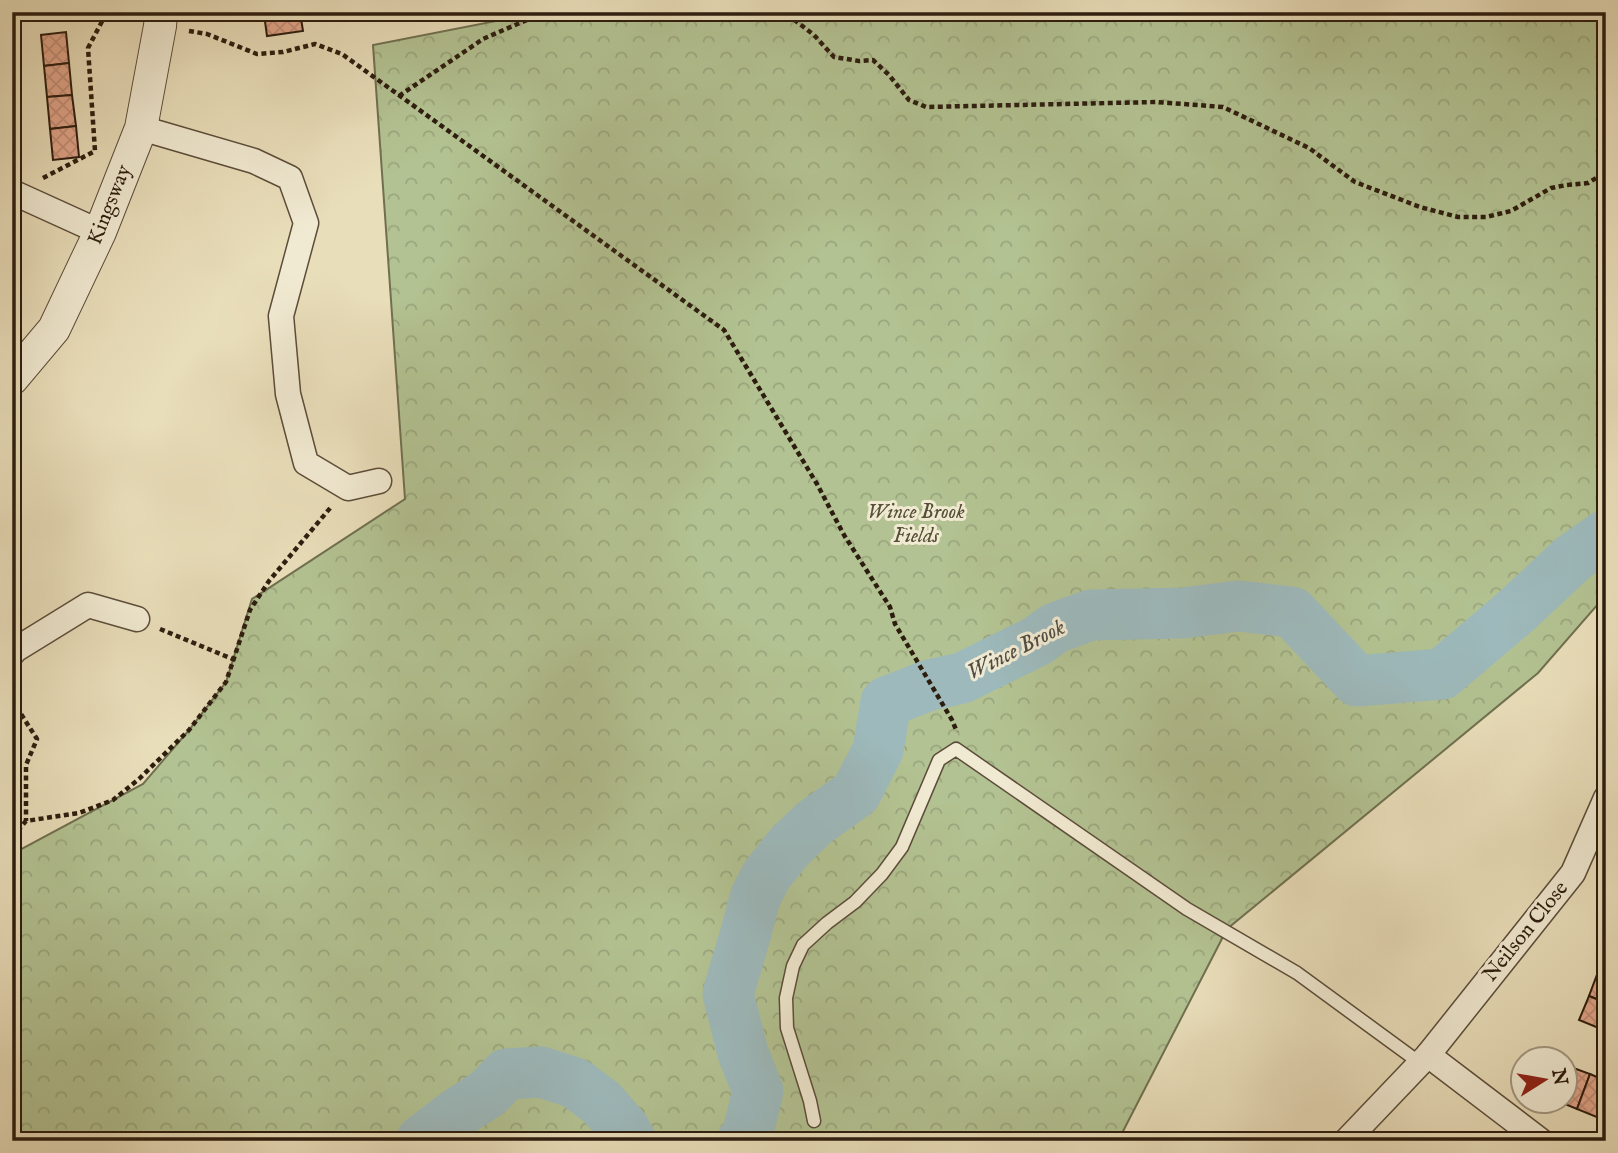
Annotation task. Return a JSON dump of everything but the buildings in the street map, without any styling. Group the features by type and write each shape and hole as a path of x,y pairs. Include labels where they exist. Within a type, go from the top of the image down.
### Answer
{"street":[{"name":"Kingsway","path":"12,379 54,329 100,232 141,128 161,19"},
{"path":"141,128 254,161 290,178 306,223 281,316 288,394 306,463 348,488 379,481"},
{"path":"13,193 100,232"},
{"path":"12,654 88,605 137,619"},
{"name":"Neilson Close","path":"1346,1141 1424,1059 1573,873 1606,798"},
{"path":"1424,1059 1541,1141"}],"lane":[{"path":"814,1121 787,1028 786,998 793,966 803,945 855,902 882,874 902,847 939,760 956,749 1187,909 1297,973 1424,1059"}],"path":[{"path":"13,193 95,151 88,48 107,12"},
{"path":"399,96 483,39 545,12"},
{"path":"779,12 788,15 814,35 834,57 873,60 909,100 926,107 1156,102 1223,107 1309,148 1355,183 1420,207 1458,217 1486,217 1511,211 1551,188 1588,183 1606,172"},
{"path":"161,19 257,54 283,52 315,44 342,54 724,330 817,484 844,535 890,607 895,624 957,731 956,749"},
{"path":"12,837 26,821 79,813 113,800 139,779 189,730 226,682 250,611 269,581 348,488"},
{"path":"137,619 234,660"},
{"path":"12,700 37,739 26,765 26,821"},
{"path":"12,1137 16,1141"}],"green space":[{"name":"Wince Brook Fields","path":"542,12 1606,12 1606,595 1538,673 1227,929 1118,1141 12,1141 12,854 143,784 226,682 252,599 405,499 373,45"}],"waterway":[{"name":"Wince Brook","path":"742,1141 747,1136 758,1091 743,1053 728,994 755,898 766,876 789,847 814,823 856,793 878,750 886,702 930,685 962,678 1037,641 1055,628 1091,615 1183,613 1238,606 1292,612 1357,681 1442,674 1573,558 1606,535"},
{"name":"Wince Brook","path":"421,1141 488,1093 506,1074 541,1072 575,1083 602,1103 631,1141"}]}
